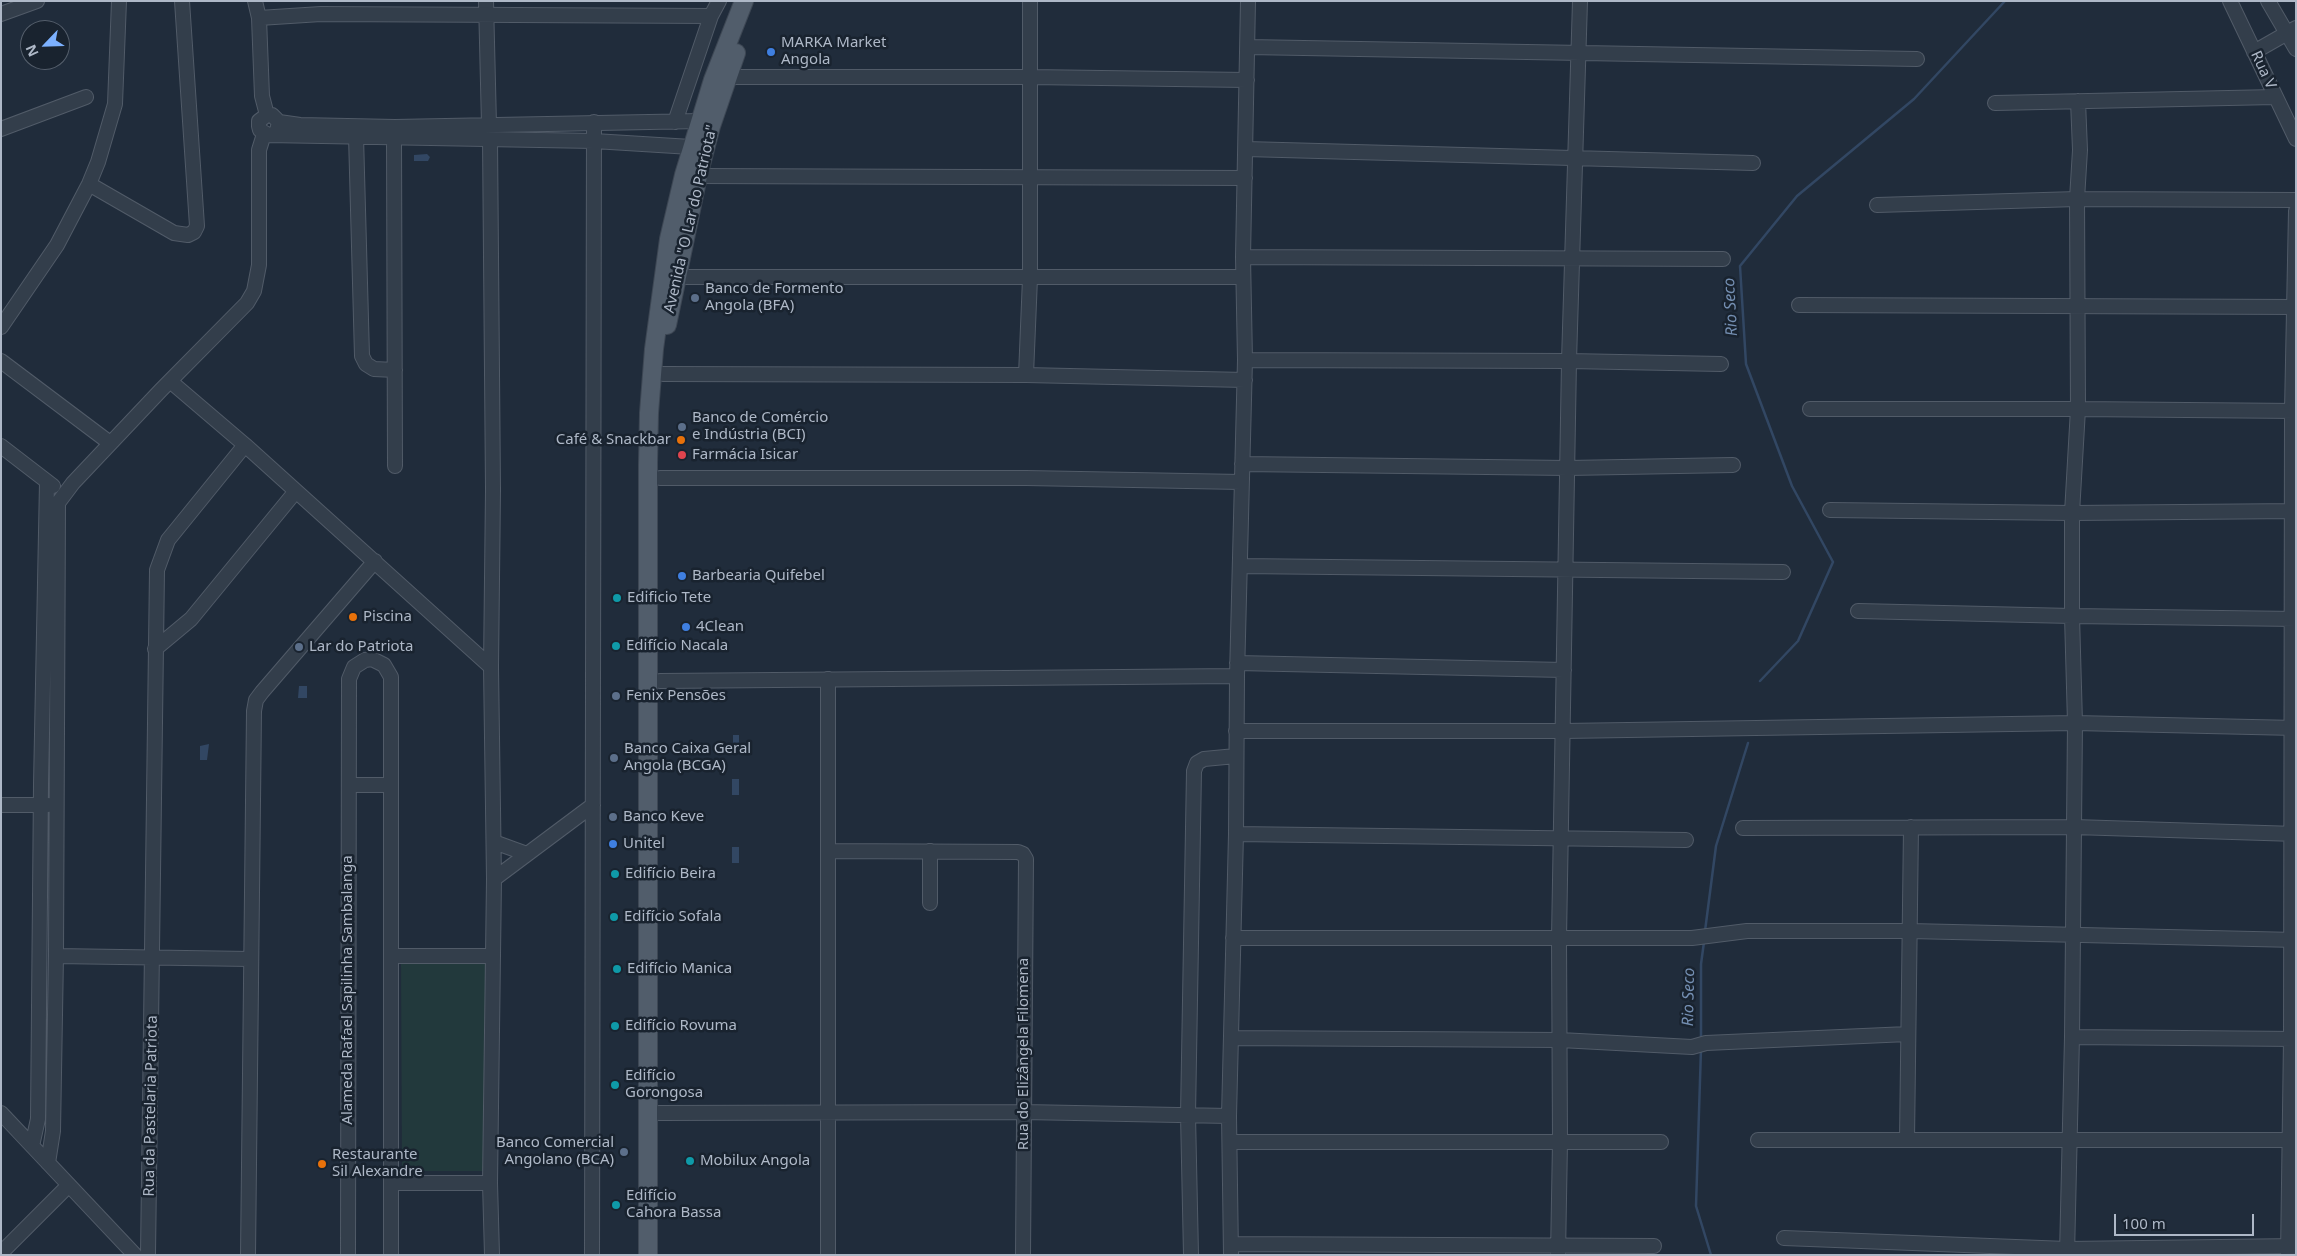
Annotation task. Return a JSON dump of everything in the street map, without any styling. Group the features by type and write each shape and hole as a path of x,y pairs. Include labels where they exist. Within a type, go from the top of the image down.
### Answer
{"main road":[{"name":"Avenida \"O Lar do Patriota\"","path":"648,1255 649,413 654,349 669,239 691,147 713,80 744,1"},
{"name":"Avenida \"O Lar do Patriota\"","path":"659,1255 660,478 663,374 667,326 698,176 711,126 756,1"}],"street":[{"path":"1,14 37,1"},
{"path":"1,327 57,245 89,184 116,104 119,1"},
{"path":"89,184 174,233 188,235 194,232 197,226 182,1"},
{"path":"48,1163 53,1131 56,956 58,503 65,492 110,443 247,303 254,291 259,265 259,150 271,126 262,96 259,18 255,1"},
{"path":"486,1 489,124"},
{"path":"675,122 711,16 719,1"},
{"path":"1026,375 1030,278 1030,1"},
{"path":"1248,1 1243,257 1245,380 1241,482 1236,834 1229,1116 1231,1249 1558,1250 1654,1246"},
{"path":"1558,1250 1560,938 1569,361 1580,1"},
{"name":"Rua V","path":"2230,1 2296,139"},
{"path":"2268,1 2291,31 2296,49"},
{"path":"259,18 324,8 486,16 711,16"},
{"path":"2254,52 2291,31"},
{"path":"1248,47 1917,59"},
{"path":"728,77 1030,76 1247,80"},
{"path":"1,129 86,97"},
{"path":"1994,103 2275,97"},
{"path":"2067,1252 2072,1037 2075,723 2072,513 2078,408 2077,199 2080,150 2078,101"},
{"path":"271,126 359,127 700,121"},
{"path":"592,1255 594,122"},
{"path":"271,126 356,136 594,141 691,147"},
{"path":"356,136 362,356 366,364 374,369 395,370"},
{"path":"394,137 395,466"},
{"path":"490,139 493,490 491,667 494,842 490,1183 492,1255"},
{"path":"1246,149 1753,162"},
{"path":"698,176 1245,178"},
{"path":"1877,205 2077,199 2296,200"},
{"path":"1784,1238 2067,1252 2291,1249 2294,1039 2293,619 2296,211"},
{"path":"1243,257 1723,259"},
{"path":"677,277 1243,277"},
{"path":"1799,305 2295,307"},
{"path":"1245,360 1569,361 1721,364"},
{"path":"1,361 110,443"},
{"path":"663,374 1026,375 1245,380"},
{"path":"170,381 376,561 491,667"},
{"path":"1810,409 2078,408 2294,411"},
{"name":"Rua da Pastelaria Patriota","path":"148,1255 157,570 161,554 168,540 245,445"},
{"path":"4,454 65,492"},
{"path":"1242,464 1568,468 1733,465"},
{"path":"660,478 1026,478 1241,482"},
{"path":"32,1146 38,1119 40,805 47,482"},
{"path":"155,649 191,619 296,491"},
{"path":"1830,510 2072,513 2294,512"},
{"path":"248,1255 250,959 254,711 256,700 376,561"},
{"path":"1241,566 1567,568 1783,572"},
{"path":"1858,611 2293,619"},
{"name":"Alameda Rafael Sapilinha Sambalanga","path":"348,1255 350,673 359,662 372,659 384,665 391,677 391,1255"},
{"path":"660,681 1237,669 1564,670"},
{"path":"828,679 828,1255"},
{"path":"1236,732 1564,731 2075,723 2293,728"},
{"path":"1190,1255 1188,1115 1194,771 1197,762 1204,759 1236,756"},
{"path":"349,785 391,785"},
{"path":"1,805 57,806"},
{"path":"494,879 593,805"},
{"path":"1908,1140 1911,827"},
{"path":"1743,828 2074,827 2293,834"},
{"path":"1236,834 1686,840"},
{"path":"494,842 527,854"},
{"path":"829,851 930,851 930,903"},
{"name":"Rua do Elizângela Filomena","path":"930,851 1018,852 1023,854 1026,859 1023,1255"},
{"path":"1233,938 1692,938 1747,931 1910,931 2293,940"},
{"path":"56,956 250,959"},
{"path":"391,956 493,956"},
{"path":"1231,1038 1560,1040 1692,1047 1706,1043 1908,1034"},
{"path":"2072,1037 2294,1039"},
{"path":"659,1112 1024,1112 1229,1116"},
{"path":"1,1113 135,1255"},
{"path":"17,1130 38,1119"},
{"path":"1758,1140 2292,1140"},
{"path":"1230,1142 1661,1142"},
{"path":"391,1184 490,1183"},
{"path":"1,1253 70,1185"}],"green space":[{"path":"401,961 486,962 487,1171 402,1171"}],"water":[{"path":"427,154 430,157 428,161 414,161 414,155"},
{"path":"299,686 307,686 307,698 298,698"},
{"path":"733,735 739,735 739,751 733,751"},
{"path":"209,744 207,760 200,760 200,746"},
{"path":"732,779 739,779 739,795 732,795"},
{"path":"732,847 739,847 739,863 732,863"}],"waterway":[{"name":"Rio Seco","path":"1760,681 1798,641 1833,562 1792,486 1746,364 1740,266 1797,196 1914,99 2005,1"},
{"name":"Rio Seco","path":"1705,931 1716,846 1748,743"},
{"name":"Rio Seco","path":"1701,1038 1701,964 1704,942"},
{"name":"Rio Seco","path":"1701,1049 1696,1206 1711,1255"}],"place":[{"name":"MARKA Market Angola","path":"771,52"},
{"name":"Banco de Formento Angola (BFA)","path":"695,298"},
{"name":"Banco de Comércio e Indústria (BCI)","path":"682,427"},
{"name":"Café & Snackbar","path":"681,440"},
{"name":"Farmácia Isicar","path":"682,455"},
{"name":"Barbearia Quifebel","path":"682,576"},
{"name":"Edificio Tete","path":"617,598"},
{"name":"Piscina","path":"353,617"},
{"name":"4Clean","path":"686,627"},
{"name":"Edifício Nacala","path":"616,646"},
{"name":"Lar do Patriota","path":"299,647"},
{"name":"Fenix Pensões","path":"616,696"},
{"name":"Banco Caixa Geral Angola (BCGA)","path":"614,758"},
{"name":"Banco Keve","path":"613,817"},
{"name":"Unitel","path":"613,844"},
{"name":"Edifício Beira","path":"615,874"},
{"name":"Edifício Sofala","path":"614,917"},
{"name":"Edifício Manica","path":"617,969"},
{"name":"Edifício Rovuma","path":"615,1026"},
{"name":"Edifício Gorongosa","path":"615,1085"},
{"name":"Banco Comercial Angolano (BCA)","path":"624,1152"},
{"name":"Mobilux Angola","path":"690,1161"},
{"name":"Restaurante Sil Alexandre","path":"322,1164"},
{"name":"Edifício Cahora Bassa","path":"616,1205"}]}
